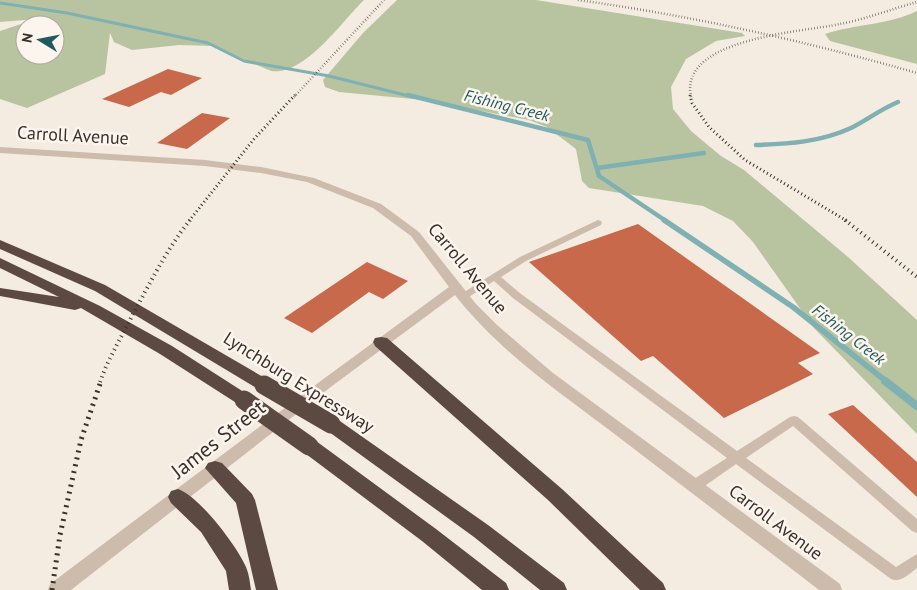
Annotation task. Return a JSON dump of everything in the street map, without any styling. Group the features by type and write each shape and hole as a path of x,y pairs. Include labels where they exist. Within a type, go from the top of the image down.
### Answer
{"highway":[{"name":"Lynchburg Expressway","path":"0,244 100,288 331,424 481,531 556,590"},
{"path":"0,262 95,309 166,350 244,400 422,529 498,590"},
{"path":"0,292 20,294 95,309"},
{"path":"381,342 492,438 624,558 656,590"},
{"path":"215,468 244,500 267,590"},
{"path":"178,497 208,526 236,569 240,590"}],"street":[{"name":"Carroll Avenue","path":"0,150 205,163 261,170 310,180 378,206 415,234 430,251 459,292 492,328 548,376 833,590"},
{"name":"James Street","path":"57,590 381,342 459,292"}],"lane":[{"path":"459,292 495,277 523,259 598,223"},
{"path":"495,277 517,296 896,575 917,560"},
{"path":"694,486 794,420 917,527"}],"green space":[{"path":"0,0 364,0 310,56 297,65 284,70 271,71 213,46 179,45 132,50 114,42 110,33 105,74 27,108 0,99 0,31 15,26 15,65 65,65 65,15 15,15 15,21 0,22"},
{"path":"397,0 536,0 742,33 745,36 716,41 686,59 671,87 673,109 691,131 721,156 744,170 848,257 917,320 917,434 814,328 753,242 733,221 703,206 589,188 582,181 576,149 547,127 529,120 424,100 339,92 325,87 323,80 363,33"},
{"path":"917,11 917,64 830,41 825,34 895,19"}],"building":[{"path":"168,69 202,78 171,95 161,92 129,107 102,99"},
{"path":"202,113 230,118 187,149 157,143"},
{"path":"638,224 820,353 798,363 813,374 724,418 653,356 641,361 529,262"},
{"path":"367,262 408,281 383,299 369,292 312,333 284,318"},
{"path":"853,405 917,462 917,497 828,414"}],"waterway":[{"name":"Fishing Creek","path":"0,3 67,13 208,43 244,61 329,76 413,97"},
{"name":"Fishing Creek","path":"408,95 588,140 599,176 666,221"},
{"path":"756,145 792,143 840,133 898,102"},
{"path":"597,168 704,153"},
{"name":"Fishing Creek","path":"664,220 793,307 887,382"},
{"name":"Fishing Creek","path":"885,381 917,406"}],"railway":[{"path":"294,97 384,0"},
{"path":"578,0 664,14 770,36"},
{"path":"770,36 850,22 917,2"},
{"path":"691,97 692,77 704,62 723,50 747,41 770,36"},
{"path":"770,36 833,50 917,73"},
{"path":"189,221 254,139 295,95"},
{"path":"690,95 692,103 709,127 745,160 847,221"},
{"path":"100,382 152,279 190,220"},
{"path":"845,220 917,277"},
{"path":"52,590 60,535 81,440 101,381"}]}
